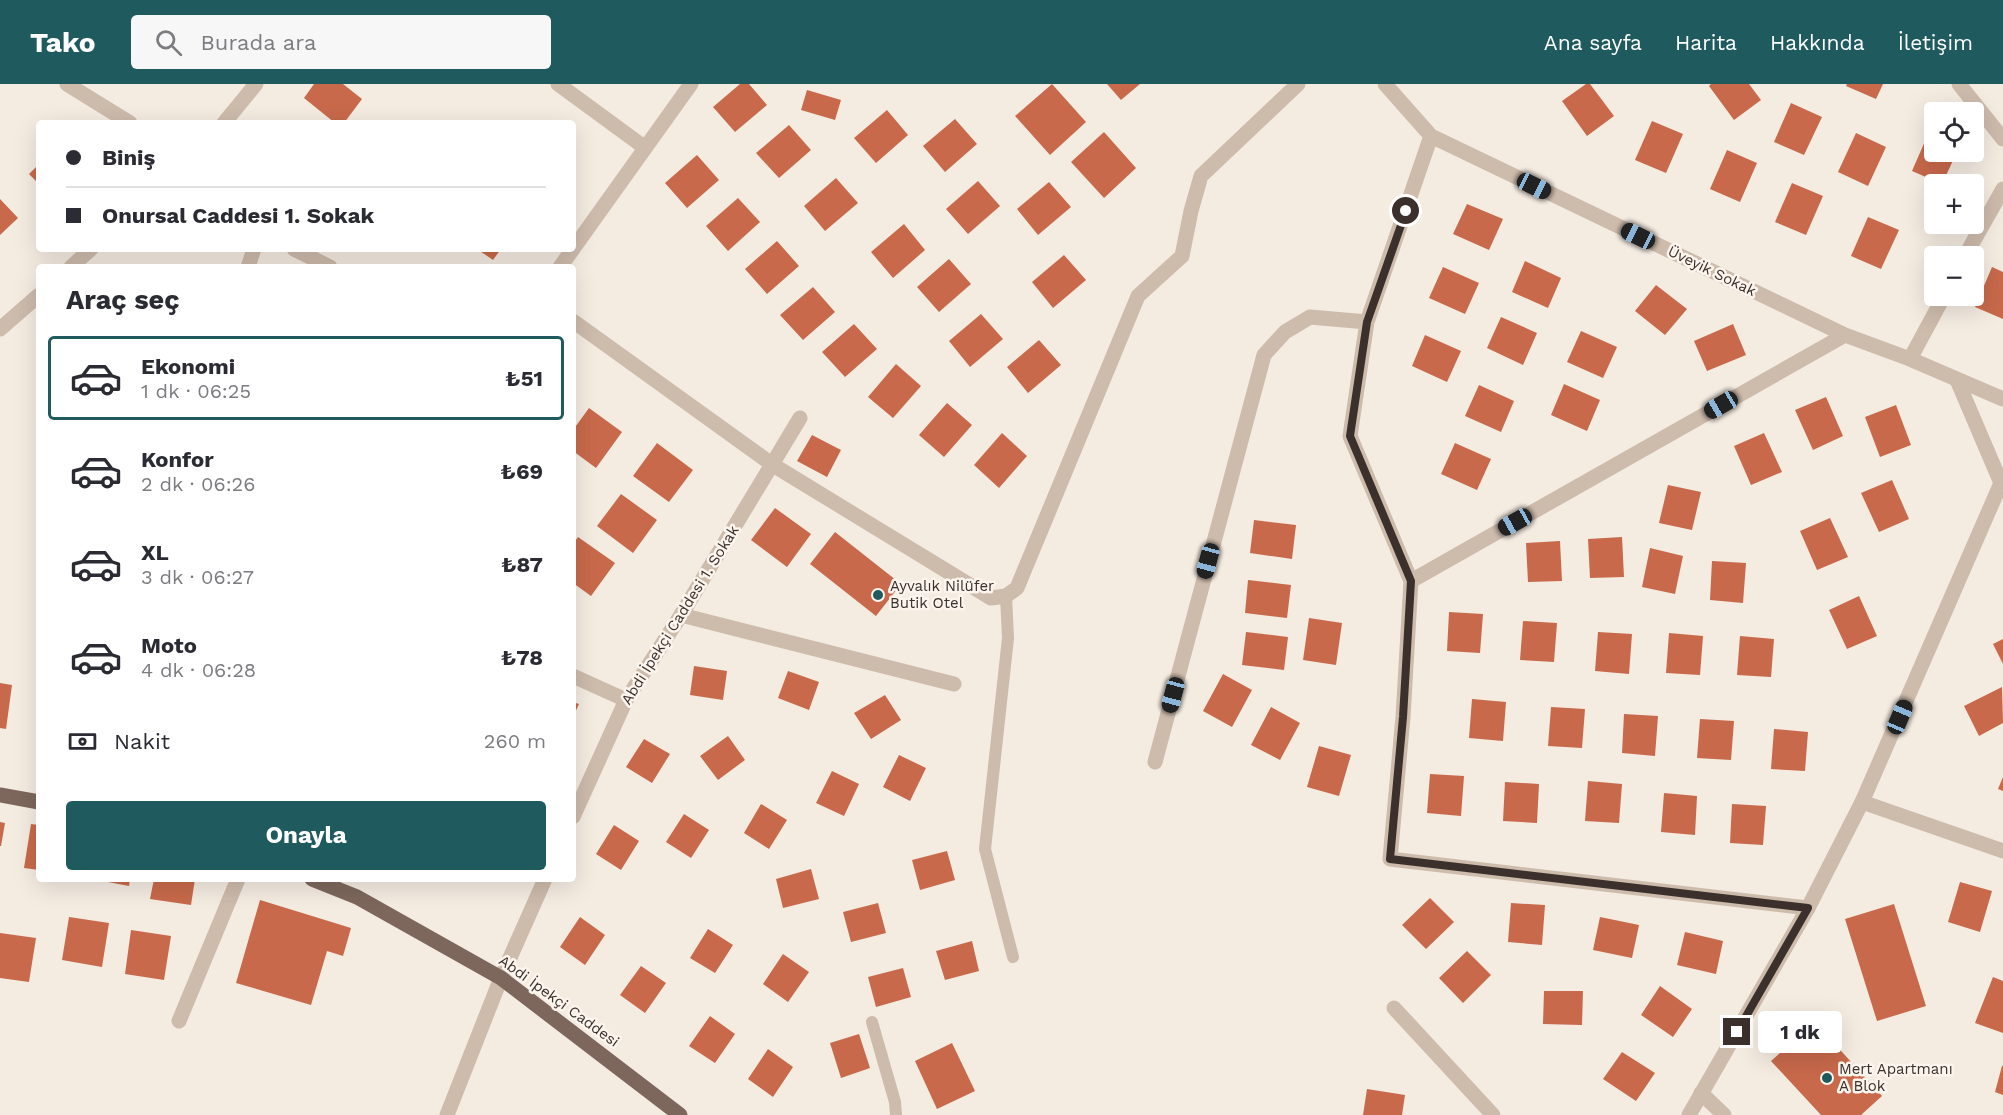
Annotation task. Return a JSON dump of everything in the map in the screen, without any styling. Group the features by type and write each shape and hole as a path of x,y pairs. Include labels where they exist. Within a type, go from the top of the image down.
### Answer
{"main road":[{"path":"0,795 36,801"},
{"name":"Abdi İpekçi Caddesi","path":"320,882 357,897 501,978 680,1115"}],"street":[{"path":"67,84 125,120"},
{"path":"226,120 256,84"},
{"path":"558,84 645,147"},
{"path":"576,245 691,84"},
{"path":"576,323 773,465 991,598 1006,596 1017,588 1138,296 1182,256 1201,176 1298,84"},
{"name":"Üveyik Sokak","path":"1385,84 1431,136 1845,335 1910,359 2003,399"},
{"path":"1959,84 2003,139"},
{"path":"1431,136 1367,322 1350,436 1411,581 1403,717 1390,859 1808,908"},
{"path":"1971,246 2003,189"},
{"path":"74,264 88,252"},
{"path":"300,252 324,264"},
{"path":"0,329 36,298"},
{"path":"1910,359 1939,306"},
{"path":"1155,762 1264,355 1285,332 1310,317 1367,322"},
{"path":"1411,581 1845,335"},
{"path":"1689,1115 1808,908 1863,802 2002,482 1957,380"},
{"name":"Abdi İpekçi Caddesi 1. Sokak","path":"576,811 626,700 681,615 800,418"},
{"path":"681,615 954,684"},
{"path":"576,677 626,700"},
{"path":"1863,802 2003,851"},
{"path":"179,1021 237,882"},
{"path":"447,1115 501,978 544,882"},
{"path":"1394,1008 1494,1115"},
{"path":"1701,1093 1724,1115"}],"lane":[{"path":"1006,596 1008,638 985,849 1013,957"},
{"path":"872,1022 895,1102 896,1115"}],"building":[{"path":"314,84 343,84 362,99 346,120 331,120 304,98"},
{"path":"740,84 749,84 767,105 735,132 713,107"},
{"path":"1052,84 1086,122 1050,155 1015,116"},
{"path":"1107,84 1140,84 1121,100"},
{"path":"1586,84 1590,84 1614,116 1587,136 1562,101"},
{"path":"1711,84 1749,84 1761,100 1734,120 1709,86"},
{"path":"1847,84 1883,84 1876,99 1846,86"},
{"path":"807,90 841,100 835,120 801,110"},
{"path":"1791,103 1822,117 1804,155 1774,142"},
{"path":"887,110 908,135 876,163 854,138"},
{"path":"955,119 977,144 945,172 923,146"},
{"path":"1652,121 1683,134 1666,173 1635,160"},
{"path":"789,125 811,150 779,178 756,153"},
{"path":"1104,132 1136,168 1104,198 1071,162"},
{"path":"1856,133 1886,147 1868,186 1838,172"},
{"path":"1924,143 1924,162 1952,162 1947,174 1924,174 1924,176 1912,171"},
{"path":"1727,150 1757,163 1740,202 1710,189"},
{"path":"697,155 719,180 687,208 665,183"},
{"path":"36,167 36,181 29,174"},
{"path":"836,178 858,203 825,231 804,206"},
{"path":"978,181 1000,206 968,234 946,209"},
{"path":"1049,182 1071,207 1038,235 1017,209"},
{"path":"1792,183 1823,196 1806,235 1775,222"},
{"path":"738,198 760,222 728,251 706,226"},
{"path":"0,199 18,218 0,235"},
{"path":"1467,204 1503,219 1489,250 1453,234"},
{"path":"1868,217 1899,230 1881,269 1851,256"},
{"path":"904,224 925,250 893,278 871,252"},
{"path":"777,241 799,266 767,294 745,269"},
{"path":"481,252 499,252 493,260"},
{"path":"1064,255 1086,280 1053,308 1032,282"},
{"path":"949,259 971,284 939,312 917,287"},
{"path":"1525,261 1561,278 1548,308 1512,292"},
{"path":"1443,267 1479,283 1465,314 1429,298"},
{"path":"1992,267 2003,272 2003,319 1975,307 1984,306 1984,286"},
{"path":"1656,285 1687,309 1665,335 1635,311"},
{"path":"813,287 835,312 803,340 780,315"},
{"path":"981,314 1003,339 970,367 949,341"},
{"path":"1501,317 1537,333 1523,365 1487,348"},
{"path":"854,324 877,349 845,377 822,352"},
{"path":"1733,324 1746,355 1707,371 1694,341"},
{"path":"1581,331 1617,347 1603,378 1567,362"},
{"path":"1425,335 1461,351 1447,382 1412,366"},
{"path":"1039,340 1061,365 1028,393 1007,367"},
{"path":"896,364 921,386 893,418 868,397"},
{"path":"1564,384 1600,400 1587,431 1551,415"},
{"path":"1479,385 1514,401 1501,432 1465,416"},
{"path":"1826,397 1843,436 1813,450 1795,410"},
{"path":"947,403 972,425 944,457 919,435"},
{"path":"1896,405 1911,445 1880,457 1865,417"},
{"path":"589,408 622,432 596,468 576,453 576,426"},
{"path":"1002,433 1027,456 999,488 974,465"},
{"path":"1764,433 1782,472 1751,485 1734,446"},
{"path":"812,435 841,450 827,477 797,461"},
{"path":"657,443 693,470 669,502 633,476"},
{"path":"1455,443 1491,459 1477,490 1441,474"},
{"path":"1892,480 1909,519 1879,532 1861,493"},
{"path":"1668,485 1701,492 1692,530 1659,523"},
{"path":"621,494 657,520 633,553 597,526"},
{"path":"775,508 811,534 787,567 751,540"},
{"path":"1830,518 1848,557 1817,570 1800,531"},
{"path":"1254,520 1296,525 1292,559 1250,553"},
{"path":"835,532 901,584 876,616 810,564"},
{"path":"578,537 615,563 591,596 576,585 576,540"},
{"path":"1622,537 1624,577 1590,578 1588,539"},
{"path":"1560,541 1562,581 1528,582 1526,543"},
{"path":"1650,548 1683,556 1675,594 1642,587"},
{"path":"1712,561 1746,563 1743,603 1710,600"},
{"path":"1248,580 1291,585 1287,618 1245,613"},
{"path":"1859,596 1877,636 1847,649 1829,610"},
{"path":"1449,612 1483,614 1480,653 1447,651"},
{"path":"1309,618 1342,623 1336,665 1303,660"},
{"path":"1523,621 1557,623 1554,662 1520,660"},
{"path":"1246,632 1288,637 1284,670 1242,665"},
{"path":"1598,632 1632,634 1629,674 1595,671"},
{"path":"1669,633 1703,636 1700,675 1666,673"},
{"path":"1740,636 1774,639 1771,677 1737,675"},
{"path":"2003,639 2003,664 1993,644"},
{"path":"694,666 727,671 723,700 690,695"},
{"path":"788,671 819,682 809,710 778,698"},
{"path":"1223,674 1252,690 1232,727 1203,711"},
{"path":"0,683 12,685 6,729 0,728"},
{"path":"2002,687 2003,723 1979,736 1964,706"},
{"path":"885,695 901,720 871,739 854,713"},
{"path":"1472,699 1506,702 1503,741 1469,738"},
{"path":"1271,707 1300,723 1280,760 1251,745"},
{"path":"1551,707 1585,709 1582,748 1548,746"},
{"path":"1624,714 1658,716 1655,756 1622,753"},
{"path":"1700,719 1734,721 1731,760 1697,758"},
{"path":"1774,729 1808,732 1805,771 1771,769"},
{"path":"728,736 745,760 718,780 700,756"},
{"path":"644,739 670,754 652,783 626,767"},
{"path":"1319,746 1351,755 1339,796 1307,787"},
{"path":"899,755 926,768 910,801 883,787"},
{"path":"832,771 859,784 844,816 816,803"},
{"path":"1430,774 1464,776 1461,816 1427,813"},
{"path":"2003,777 2003,791 1998,789"},
{"path":"1588,781 1622,784 1619,823 1585,821"},
{"path":"1505,782 1539,784 1537,823 1503,821"},
{"path":"1664,793 1697,796 1695,835 1661,832"},
{"path":"761,804 787,820 769,849 744,833"},
{"path":"1732,804 1766,806 1763,845 1730,843"},
{"path":"684,814 709,830 691,858 666,842"},
{"path":"0,822 5,823 1,846 0,846"},
{"path":"31,824 36,825 36,870 24,868"},
{"path":"614,825 639,841 621,870 596,854"},
{"path":"947,851 955,880 920,890 912,860"},
{"path":"811,869 819,899 783,908 776,879"},
{"path":"108,882 130,882 129,886"},
{"path":"153,882 195,882 191,905 150,899"},
{"path":"1960,882 1992,891 1980,932 1948,922"},
{"path":"1430,898 1454,922 1426,949 1402,925"},
{"path":"260,900 351,928 343,956 327,951 311,1005 236,983"},
{"path":"878,903 886,933 851,942 843,912"},
{"path":"1511,903 1545,905 1542,945 1508,942"},
{"path":"1894,904 1926,1006 1877,1021 1845,919"},
{"path":"69,917 109,923 102,967 62,960"},
{"path":"580,917 605,935 585,965 560,947"},
{"path":"1600,917 1639,925 1632,958 1593,950"},
{"path":"708,929 733,945 715,973 690,958"},
{"path":"131,930 171,936 164,980 125,974"},
{"path":"1685,932 1723,941 1716,974 1677,965"},
{"path":"0,933 36,938 29,982 0,978"},
{"path":"972,941 979,971 945,980 936,951"},
{"path":"1467,951 1491,975 1463,1003 1439,978"},
{"path":"783,954 809,972 788,1002 763,984"},
{"path":"641,966 666,983 645,1013 620,995"},
{"path":"903,968 911,997 876,1007 868,977"},
{"path":"1993,977 2003,981 2003,1033 1975,1023"},
{"path":"1660,986 1692,1009 1673,1037 1641,1015"},
{"path":"1544,991 1583,991 1582,1025 1543,1024"},
{"path":"710,1016 735,1034 715,1063 689,1046"},
{"name":"Mert Apartmanı A Blok","path":"1823,1031 1882,1096 1861,1115 1821,1115 1771,1061 1790,1044 1799,1053"},
{"path":"859,1034 870,1068 841,1078 830,1043"},
{"path":"952,1043 975,1091 937,1109 915,1061"},
{"path":"768,1049 793,1067 773,1097 748,1079"},
{"path":"1622,1052 1655,1073 1636,1101 1603,1079"},
{"path":"2003,1066 2003,1095 1995,1092"},
{"path":"1367,1089 1405,1095 1402,1115 1363,1115"}],"place":[{"name":"Ayvalık Nilüfer Butik Otel","path":"878,595"},
{"name":"Mert Apartmanı A Blok","path":"1827,1078"}],"route":[{"path":"1406,211 1367,322 1350,436 1411,581 1403,717 1390,859 1808,908 1737,1032"}]}
